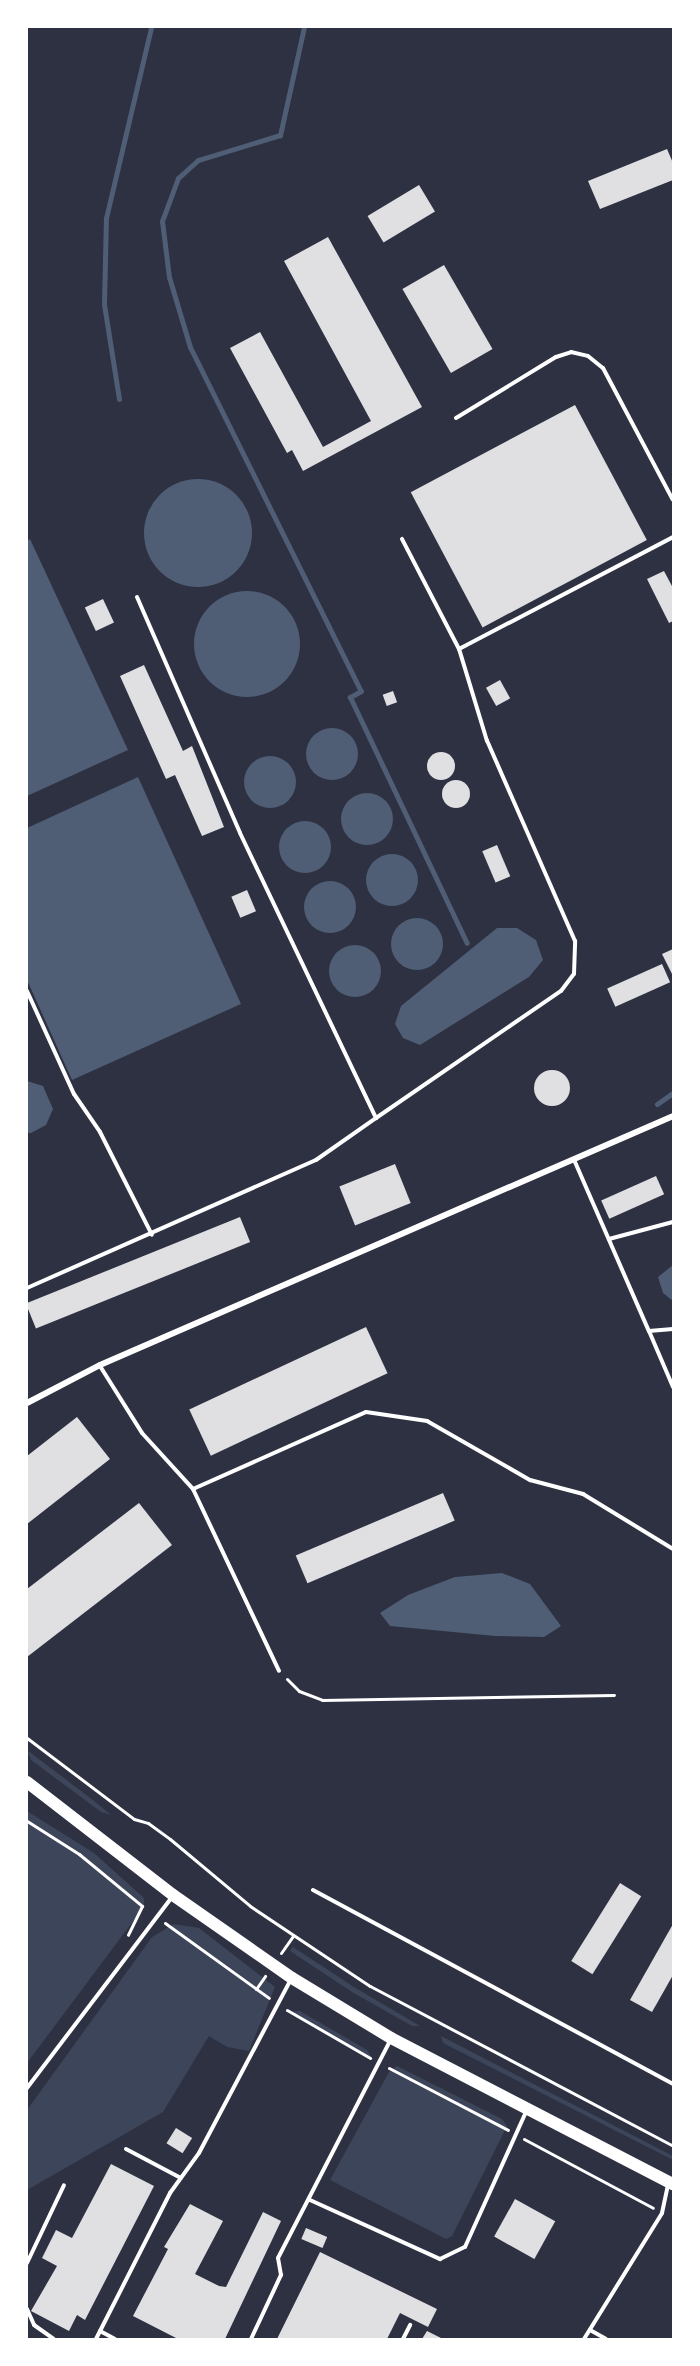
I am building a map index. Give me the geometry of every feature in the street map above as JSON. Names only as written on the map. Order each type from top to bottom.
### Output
[{"type":"main road","points":[[27,1782],[173,1895],[292,1978],[391,2038],[671,2183]]},
{"type":"street","points":[[27,1402],[100,1365],[575,1161],[673,1116]]},
{"type":"lane","points":[[456,418],[556,357],[571,352],[588,356],[603,368],[673,500]]},
{"type":"lane","points":[[459,649],[673,537]]},
{"type":"lane","points":[[27,1288],[152,1235],[316,1160],[561,991],[574,974],[575,941],[487,741],[459,649],[402,539]]},
{"type":"lane","points":[[137,597],[240,833],[376,1118]]},
{"type":"lane","points":[[27,991],[74,1094],[100,1132],[152,1235]]},
{"type":"lane","points":[[575,1161],[673,1387]]},
{"type":"lane","points":[[609,1239],[673,1221]]},
{"type":"lane","points":[[649,1331],[673,1329]]},
{"type":"lane","points":[[100,1365],[142,1433],[193,1489],[279,1671]]},
{"type":"lane","points":[[193,1489],[366,1412],[427,1421],[530,1480],[583,1494],[673,1549]]},
{"type":"lane","points":[[313,1890],[673,2084]]},
{"type":"lane","points":[[27,2088],[173,1895]]},
{"type":"lane","points":[[96,2339],[181,2178],[199,2153],[292,1978]]},
{"type":"lane","points":[[251,2339],[281,2276],[279,2258],[391,2038]]},
{"type":"lane","points":[[310,2200],[440,2259],[465,2247],[527,2110]]},
{"type":"lane","points":[[126,2148],[181,2178]]},
{"type":"lane","points":[[584,2339],[662,2213],[671,2183]]},
{"type":"lane","points":[[27,2263],[64,2185]]},
{"type":"lane","points":[[27,2308],[34,2325],[54,2339]]},
{"type":"lane","points":[[403,2339],[410,2325]]},
{"type":"lane","points":[[590,2330],[606,2339]]},
{"type":"lane","points":[[100,2331],[115,2339]]},
{"type":"path","points":[[279,1671],[299,1691],[322,1700],[614,1695]]},
{"type":"path","points":[[27,1738],[134,1819],[148,1823],[170,1839],[250,1906],[370,1986],[673,2146]]},
{"type":"path","points":[[27,1821],[79,1854],[156,1917],[277,2004],[379,2063],[515,2133],[662,2213]]},
{"type":"path","points":[[128,1935],[142,1906]]},
{"type":"shaded area","points":[[198,479],[228,488],[236,495],[243,503],[252,533],[243,563],[236,571],[228,578],[198,587],[168,578],[160,571],[153,563],[144,533],[153,503],[160,495],[168,488]]},
{"type":"shaded area","points":[[30,539],[128,750],[27,796],[27,541]]},
{"type":"shaded area","points":[[247,591],[267,595],[285,606],[296,624],[300,644],[296,664],[285,682],[267,693],[247,697],[227,693],[209,682],[198,664],[194,644],[198,624],[209,606],[227,595]]},
{"type":"shaded area","points":[[327,728],[337,728],[351,735],[358,754],[351,773],[337,780],[327,780],[317,776],[310,769],[306,759],[306,749],[310,739],[317,732]]},
{"type":"shaded area","points":[[270,756],[280,758],[288,764],[294,772],[296,782],[294,792],[288,800],[280,806],[270,808],[260,806],[252,800],[246,792],[244,782],[246,772],[252,764],[260,758]]},
{"type":"shaded area","points":[[138,777],[241,1004],[72,1080],[27,980],[27,828]]},
{"type":"shaded area","points":[[362,793],[372,793],[386,800],[393,819],[386,838],[372,845],[362,845],[352,841],[345,834],[341,824],[341,814],[345,804],[352,797]]},
{"type":"shaded area","points":[[305,821],[315,823],[323,829],[329,837],[331,847],[329,857],[323,865],[315,871],[305,873],[295,871],[287,865],[281,857],[279,847],[281,837],[287,829],[295,823]]},
{"type":"shaded area","points":[[387,854],[397,854],[411,861],[418,880],[411,899],[397,906],[387,906],[377,902],[370,895],[366,885],[366,875],[370,865],[377,858]]},
{"type":"shaded area","points":[[330,881],[340,883],[348,889],[354,897],[356,907],[354,917],[348,925],[340,931],[330,933],[320,931],[312,925],[306,917],[304,907],[306,897],[312,889],[320,883]]},
{"type":"shaded area","points":[[412,918],[422,918],[436,925],[443,944],[436,963],[422,970],[412,970],[402,966],[395,959],[391,949],[391,939],[395,929],[402,922]]},
{"type":"shaded area","points":[[497,928],[517,928],[536,940],[543,960],[529,977],[420,1045],[403,1038],[395,1024],[401,1006]]},
{"type":"shaded area","points":[[355,945],[365,947],[373,953],[379,961],[381,971],[379,981],[373,989],[365,995],[355,997],[345,995],[337,989],[331,981],[329,971],[331,961],[337,953],[345,947]]},
{"type":"shaded area","points":[[27,1081],[43,1086],[53,1109],[46,1125],[31,1133],[27,1133]]},
{"type":"shaded area","points":[[673,1265],[673,1301],[663,1293],[658,1277]]},
{"type":"shaded area","points":[[502,1573],[530,1584],[561,1626],[544,1637],[495,1636],[390,1626],[380,1613],[408,1595],[455,1577]]},
{"type":"shaded area","points":[[27,1750],[111,1815],[101,1812],[31,1760]]},
{"type":"shaded area","points":[[27,1811],[94,1853],[144,1898],[144,1906],[27,2063]]},
{"type":"shaded area","points":[[174,1924],[199,1928],[275,1987],[249,2051],[227,2047],[209,2036],[163,2112],[27,2190],[27,2110],[152,1937]]},
{"type":"shaded area","points":[[293,1947],[420,2026],[412,2026],[352,1992],[290,1951]]},
{"type":"shaded area","points":[[300,2011],[367,2050],[372,2058],[292,2012]]},
{"type":"shaded area","points":[[441,2036],[673,2156],[673,2160],[443,2043]]},
{"type":"shaded area","points":[[397,2066],[502,2119],[507,2126],[452,2236],[446,2239],[330,2180],[389,2072]]},
{"type":"building","points":[[667,149],[673,163],[673,180],[600,209],[588,181]]},
{"type":"building","points":[[419,185],[435,212],[384,242],[368,216]]},
{"type":"building","points":[[328,237],[422,407],[303,471],[292,450],[287,453],[230,348],[260,332],[323,447],[371,421],[284,261]]},
{"type":"building","points":[[444,265],[492,349],[451,373],[402,289]]},
{"type":"building","points":[[575,405],[647,540],[483,627],[411,492]]},
{"type":"building","points":[[664,571],[673,588],[673,621],[669,623],[647,579]]},
{"type":"building","points":[[103,599],[114,623],[96,631],[85,607]]},
{"type":"building","points":[[144,665],[183,751],[192,746],[224,827],[202,836],[175,775],[166,779],[120,676]]},
{"type":"building","points":[[500,680],[510,698],[496,706],[486,688]]},
{"type":"building","points":[[393,691],[397,702],[387,706],[383,695]]},
{"type":"building","points":[[441,752],[451,756],[455,766],[451,776],[441,780],[431,776],[427,766],[431,756]]},
{"type":"building","points":[[456,780],[466,784],[470,794],[466,804],[456,808],[446,804],[442,794],[446,784]]},
{"type":"building","points":[[497,845],[510,876],[496,883],[482,851]]},
{"type":"building","points":[[247,890],[256,911],[240,918],[231,897]]},
{"type":"building","points":[[673,949],[673,976],[662,954]]},
{"type":"building","points":[[662,964],[670,982],[615,1007],[607,988]]},
{"type":"building","points":[[552,1070],[565,1075],[570,1088],[565,1101],[552,1106],[539,1101],[534,1088],[539,1075]]},
{"type":"building","points":[[395,1164],[411,1203],[355,1225],[339,1186]]},
{"type":"building","points":[[656,1176],[664,1194],[609,1219],[601,1200]]},
{"type":"building","points":[[240,1217],[250,1242],[36,1329],[27,1303]]},
{"type":"building","points":[[366,1327],[388,1373],[211,1456],[189,1409]]},
{"type":"building","points":[[77,1417],[110,1459],[27,1524],[27,1456]]},
{"type":"building","points":[[443,1493],[455,1521],[307,1583],[296,1556]]},
{"type":"building","points":[[139,1503],[172,1545],[27,1657],[27,1589]]},
{"type":"building","points":[[620,1883],[641,1896],[592,1974],[571,1961]]},
{"type":"building","points":[[673,1924],[673,1975],[652,2012],[630,2000]]},
{"type":"building","points":[[176,2128],[192,2138],[183,2153],[166,2143]]},
{"type":"building","points":[[111,2164],[154,2186],[85,2320],[77,2315],[69,2331],[31,2311],[57,2266],[42,2258],[56,2230],[72,2238]]},
{"type":"building","points":[[515,2199],[555,2221],[534,2259],[494,2237]]},
{"type":"building","points":[[190,2204],[223,2221],[195,2274],[219,2286],[226,2287],[263,2212],[281,2221],[225,2339],[178,2339],[133,2316],[168,2249],[164,2247]]},
{"type":"building","points":[[306,2228],[327,2237],[322,2248],[301,2239]]},
{"type":"building","points":[[320,2252],[437,2309],[428,2327],[400,2313],[387,2339],[277,2339]]},
{"type":"building","points":[[427,2331],[443,2339],[422,2339]]},
{"type":"waterway","points":[[119,399],[104,304],[106,218],[151,27]]},
{"type":"waterway","points":[[304,27],[280,135],[198,160],[178,178],[162,221],[169,277],[190,347],[361,691],[350,697],[467,943]]},
{"type":"waterway","points":[[657,1104],[673,1093]]}]
